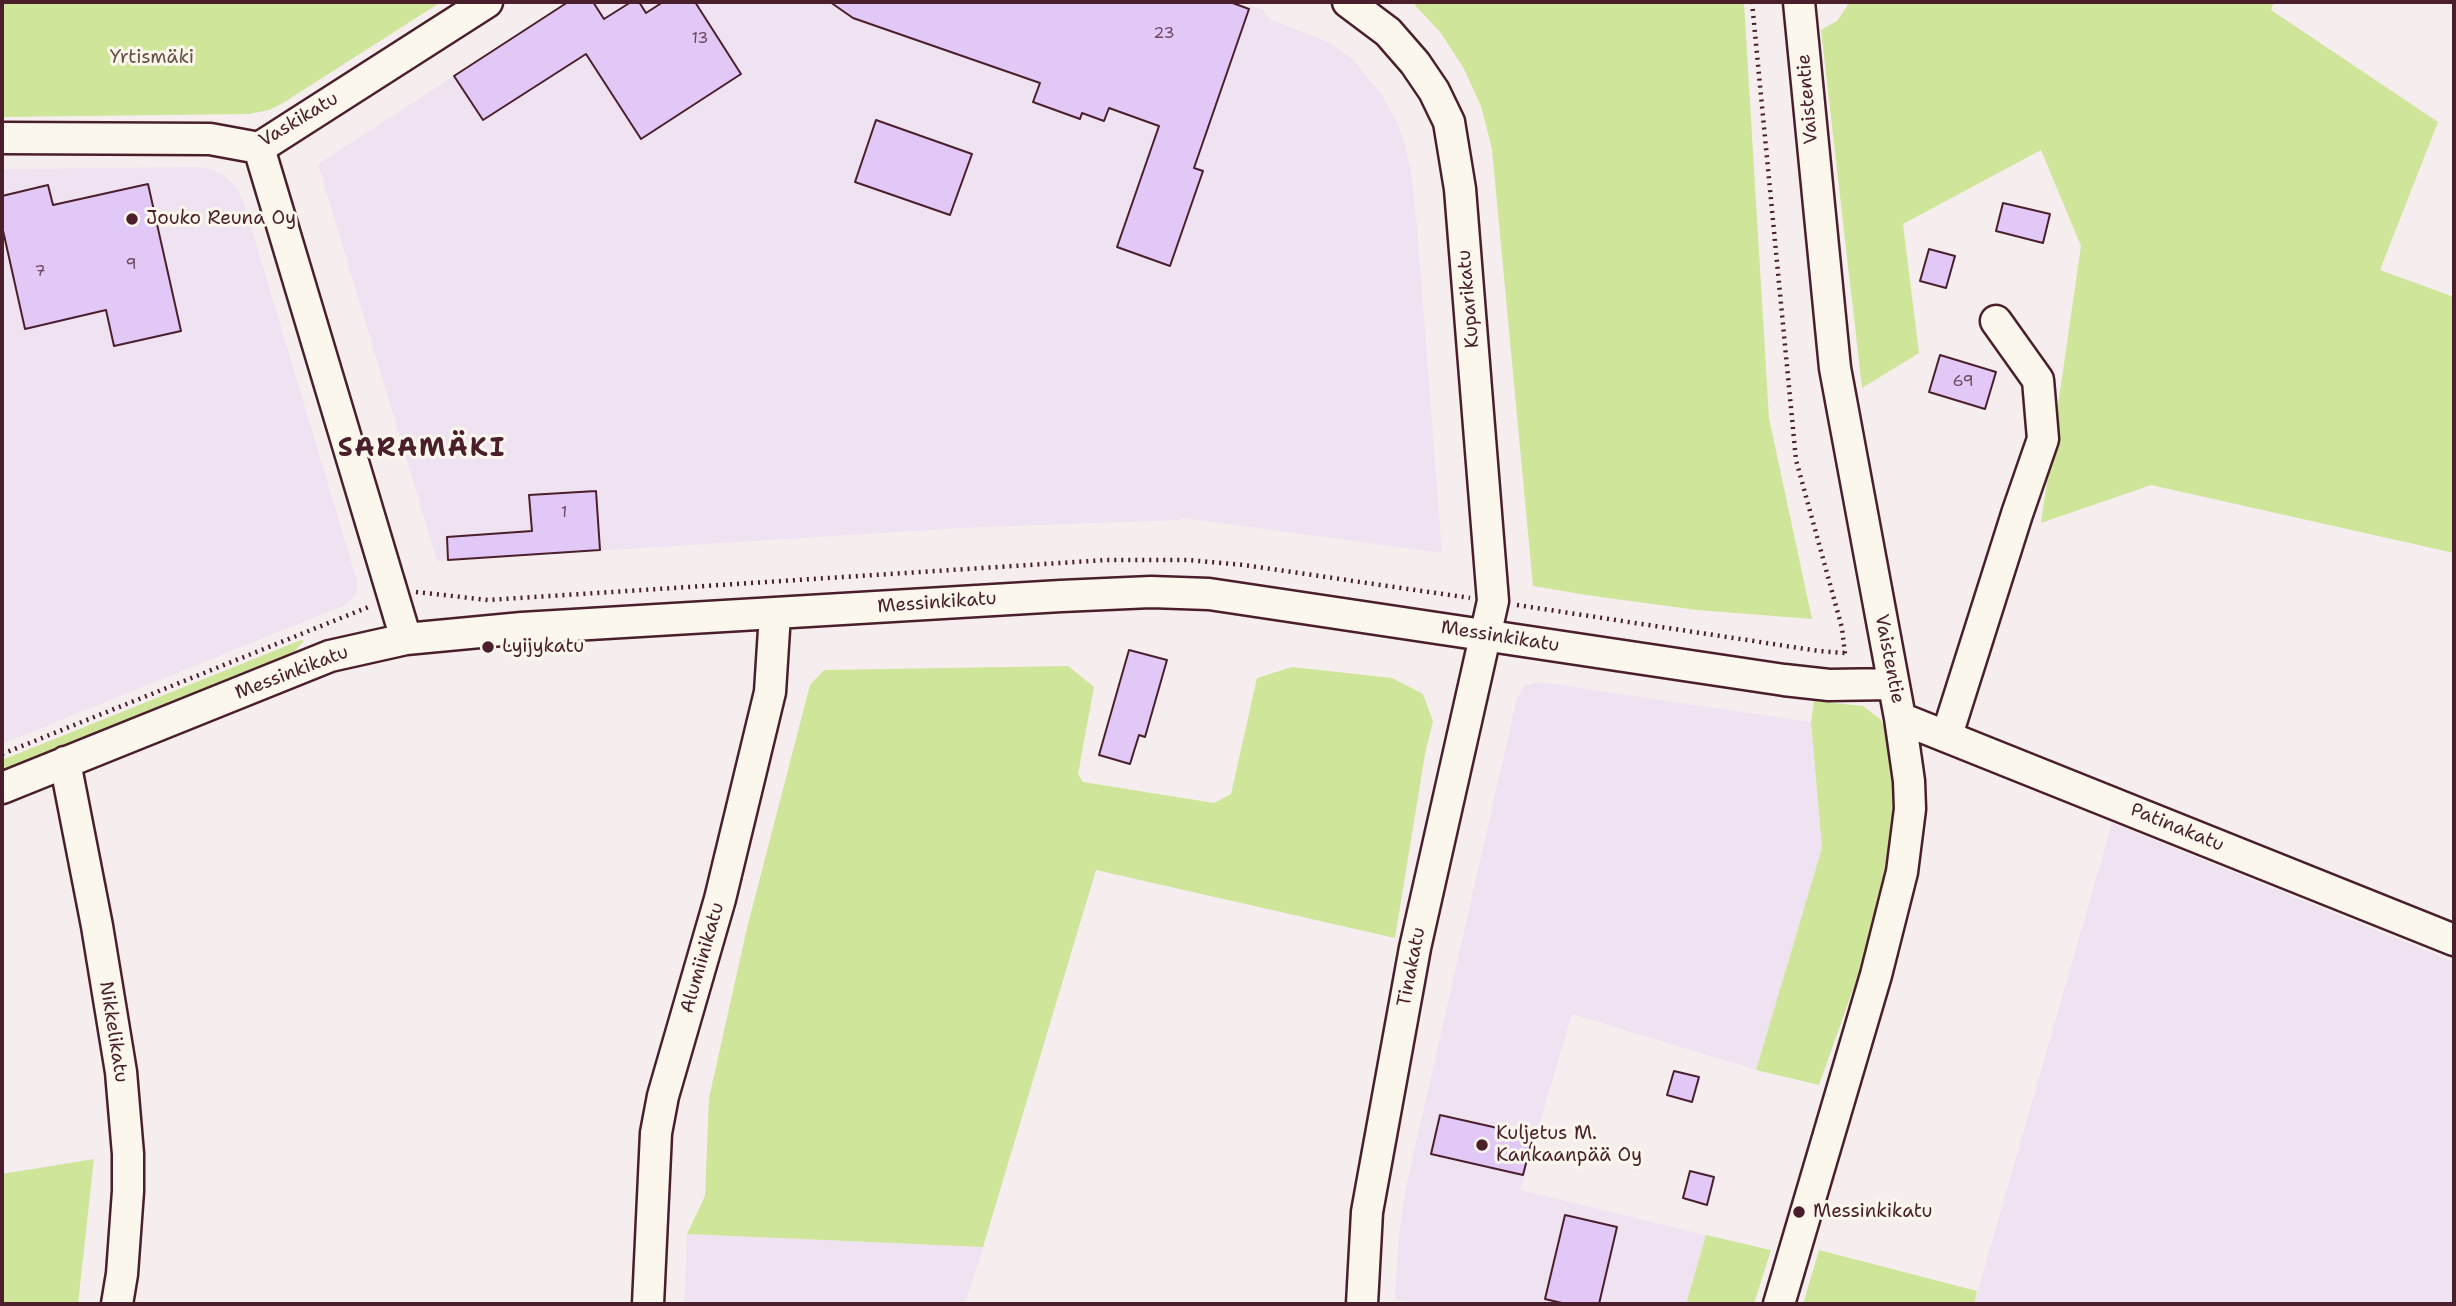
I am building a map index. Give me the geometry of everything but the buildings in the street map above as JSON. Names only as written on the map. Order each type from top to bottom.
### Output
[{"type":"street","name":"Vaskikatu","points":[[2,138],[210,139],[259,148],[487,2]]},
{"type":"street","name":"Kuparikatu","points":[[1348,2],[1388,32],[1415,62],[1434,91],[1449,122],[1460,189],[1493,601],[1486,634]]},
{"type":"street","name":"Vaistentie","points":[[1779,1304],[1872,989],[1902,872],[1910,809],[1900,718],[1835,368],[1799,2]]},
{"type":"street","points":[[259,148],[406,639]]},
{"type":"street","points":[[1947,735],[2043,439],[2038,380],[1996,321]]},
{"type":"street","name":"Messinkikatu","points":[[2,788],[330,656],[406,639],[522,628],[1151,592],[1209,594],[1784,680],[1846,685],[1893,684]]},
{"type":"street","name":"Alumiinikatu","points":[[648,1304],[656,1133],[663,1096],[720,900],[770,692],[775,614]]},
{"type":"street","name":"Tinakatu","points":[[1363,1304],[1367,1212],[1415,948],[1486,634]]},
{"type":"street","name":"Patinakatu","points":[[1900,718],[2454,940]]},
{"type":"street","name":"Nikkelikatu","points":[[65,762],[97,926],[121,1072],[128,1154],[128,1191],[122,1275],[117,1304]]},
{"type":"path","points":[[1752,2],[1796,460],[1842,628],[1846,685]]},
{"type":"shaded area","points":[[568,2],[1230,2],[1263,10],[1270,19],[1331,43],[1352,59],[1381,93],[1398,124],[1405,145],[1417,226],[1442,553],[1182,518],[962,528],[437,561],[318,164]]},
{"type":"shaded area","points":[[2,169],[211,169],[225,176],[236,187],[244,203],[357,581],[356,595],[345,605],[2,744]]},
{"type":"shaded area","points":[[1540,682],[1811,722],[1822,848],[1756,1070],[1572,1014],[1520,1190],[1706,1235],[1686,1304],[1417,1304],[1395,1299],[1405,1191],[1517,698],[1525,685]]},
{"type":"shaded area","points":[[2112,823],[2454,962],[2454,1304],[1974,1304]]},
{"type":"shaded area","points":[[687,1234],[983,1247],[965,1304],[684,1304]]},
{"type":"green space","name":"Yrtismäki","points":[[2,2],[441,2],[269,110],[249,114],[2,117]]},
{"type":"green space","points":[[1412,2],[1744,2],[1769,418],[1812,619],[1697,610],[1533,586],[1492,149],[1481,106],[1463,67],[1440,32]]},
{"type":"green space","points":[[1850,2],[2274,2],[2271,10],[2438,122],[2380,270],[2454,297],[2454,553],[2151,485],[2041,523],[2081,246],[2041,150],[1903,224],[1919,353],[1862,388],[1821,30],[1837,21]]},
{"type":"green space","points":[[304,641],[288,658],[2,774],[2,760]]},
{"type":"green space","points":[[1068,666],[1094,687],[1078,774],[1083,782],[1214,803],[1231,794],[1257,678],[1292,667],[1392,678],[1423,694],[1433,721],[1425,754],[1395,938],[1096,870],[983,1247],[687,1234],[705,1196],[709,1098],[747,928],[810,685],[824,670]]},
{"type":"green space","points":[[1814,701],[1863,706],[1880,719],[1891,737],[1898,808],[1895,852],[1879,916],[1819,1085],[1756,1070],[1822,848],[1811,722]]},
{"type":"green space","points":[[94,1159],[78,1304],[2,1304],[2,1174]]},
{"type":"green space","points":[[1706,1235],[1771,1250],[1754,1304],[1686,1304]]},
{"type":"green space","points":[[1819,1250],[1977,1291],[1974,1304],[1803,1304]]},
{"type":"place","name":"Jouko Reuna Oy","points":[[132,219]]},
{"type":"place","name":"Lyijykatu","points":[[488,647]]},
{"type":"place","name":"Kuljetus M. Kankaanpää Oy","points":[[1482,1145]]},
{"type":"place","name":"Messinkikatu","points":[[1799,1212]]},
{"type":"district","name":"SARAMÄKI","points":[[422,449]]}]
